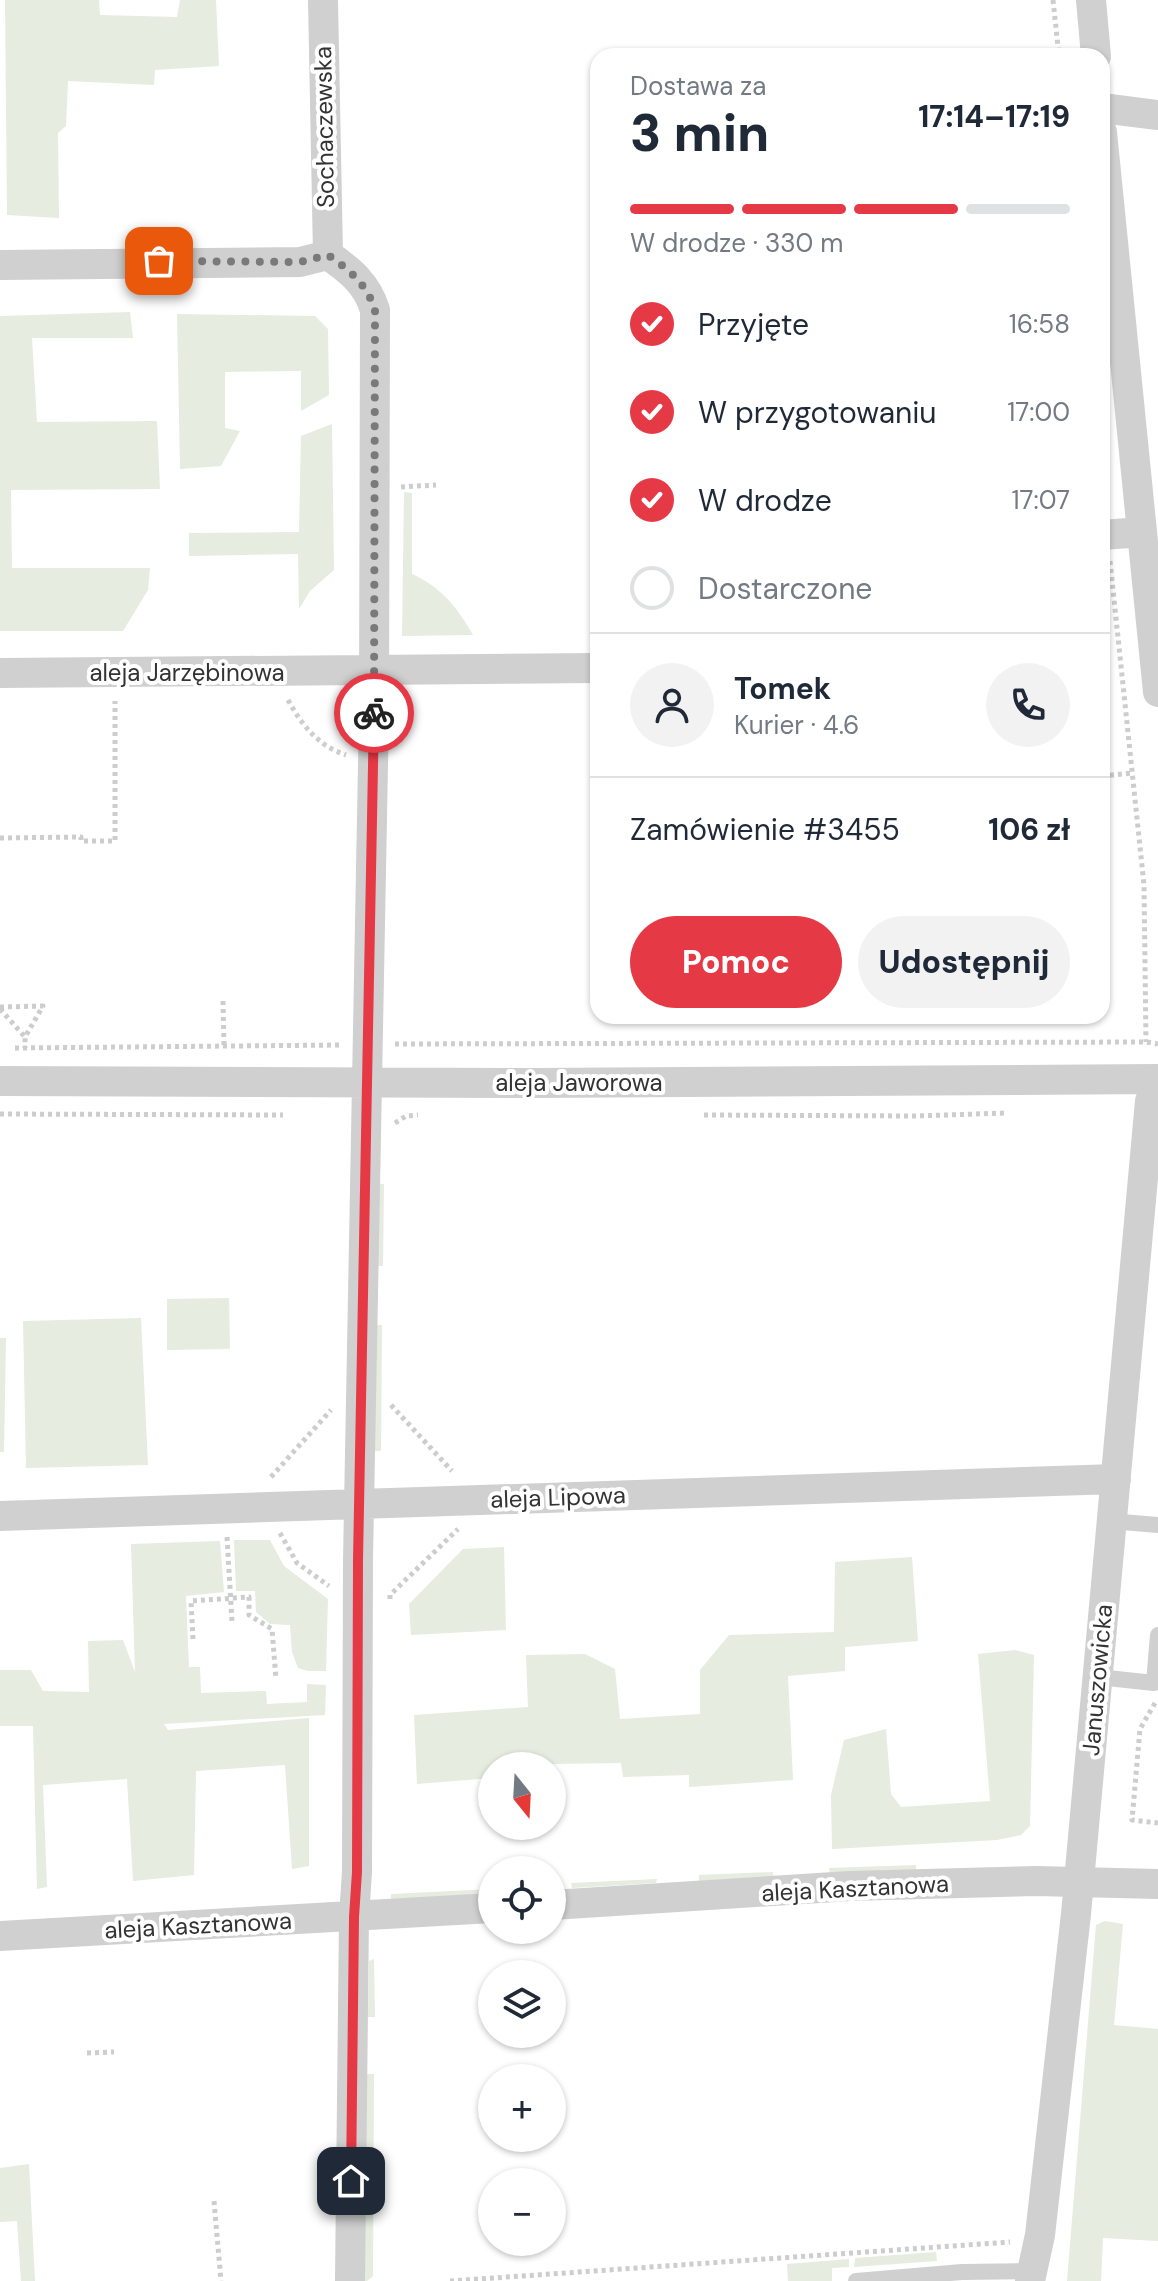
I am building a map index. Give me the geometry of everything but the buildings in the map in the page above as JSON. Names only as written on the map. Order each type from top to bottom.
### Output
[{"type":"street","name":"Sochaczewska","points":[[323,0],[328,255]]},
{"type":"street","points":[[1091,0],[1095,48]]},
{"type":"street","points":[[1110,109],[1158,115]]},
{"type":"street","points":[[1110,212],[1158,692]]},
{"type":"street","points":[[0,265],[300,262],[328,255],[362,284],[375,310],[373,669],[381,1044],[368,1081],[362,1313],[350,2281]]},
{"type":"street","points":[[1110,535],[1142,532]]},
{"type":"street","name":"aleja Jarzębinowa","points":[[0,673],[590,668]]},
{"type":"street","name":"aleja Jaworowa","points":[[0,1081],[1158,1079]]},
{"type":"street","name":"Januszowicka","points":[[1031,2276],[1040,2235],[1078,1882],[1150,1101],[1158,1079]]},
{"type":"street","name":"aleja Lipowa","points":[[0,1516],[1116,1479]]},
{"type":"street","name":"aleja Kasztanowa","points":[[566,1916],[850,1886],[1078,1882],[1158,1884]]},
{"type":"street","name":"aleja Kasztanowa","points":[[0,1936],[354,1917],[478,1921]]},
{"type":"lane","points":[[1110,1521],[1158,1525]]},
{"type":"lane","points":[[1098,1677],[1154,1683],[1158,1635]]},
{"type":"lane","points":[[856,2281],[962,2272],[1031,2276]]},
{"type":"path","points":[[1053,0],[1058,48]]},
{"type":"path","points":[[400,487],[436,485]]},
{"type":"path","points":[[1110,578],[1144,885],[1146,1042]]},
{"type":"path","points":[[296,695],[286,696],[307,729],[320,742],[352,757],[352,743]]},
{"type":"path","points":[[0,838],[81,837],[81,841],[115,841],[114,701],[130,701]]},
{"type":"path","points":[[1110,775],[1133,773]]},
{"type":"path","points":[[223,1001],[224,1046]]},
{"type":"path","points":[[0,1008],[43,1006],[25,1037],[25,1048]]},
{"type":"path","points":[[0,1008],[25,1037]]},
{"type":"path","points":[[381,1044],[395,1029]]},
{"type":"path","points":[[381,1044],[403,1059],[406,1116]]},
{"type":"path","points":[[12,1048],[381,1044],[1158,1044]]},
{"type":"path","points":[[385,1398],[457,1477]]},
{"type":"path","points":[[270,1478],[337,1404]]},
{"type":"path","points":[[390,1610],[390,1595],[461,1525],[469,1525]]},
{"type":"path","points":[[266,1530],[279,1530],[297,1563],[339,1594]]},
{"type":"path","points":[[227,1532],[232,1622]]},
{"type":"path","points":[[193,1639],[191,1601],[249,1597],[249,1615],[272,1629],[276,1679]]},
{"type":"path","points":[[1158,1699],[1140,1729],[1132,1820],[1158,1823]]},
{"type":"path","points":[[87,2053],[114,2052]]},
{"type":"path","points":[[214,2201],[221,2281]]},
{"type":"path","points":[[450,2281],[1015,2242]]},
{"type":"shaded area","points":[[5,0],[99,0],[100,15],[177,17],[180,0],[216,0],[219,66],[155,70],[154,85],[68,81],[66,126],[58,133],[59,218],[7,215]]},
{"type":"shaded area","points":[[130,312],[133,338],[32,338],[37,422],[157,421],[160,489],[11,490],[12,568],[150,568],[148,590],[123,631],[0,631],[0,316]]},
{"type":"shaded area","points":[[177,314],[315,316],[328,329],[329,395],[301,411],[301,371],[225,372],[225,428],[240,431],[221,466],[180,469]]},
{"type":"shaded area","points":[[332,424],[334,570],[310,591],[299,609],[298,554],[189,556],[189,533],[299,532],[301,436]]},
{"type":"shaded area","points":[[404,492],[412,493],[412,574],[432,585],[447,599],[473,635],[402,636]]},
{"type":"shaded area","points":[[377,1184],[384,1184],[383,1266],[375,1266]]},
{"type":"shaded area","points":[[229,1298],[230,1349],[167,1350],[167,1299]]},
{"type":"shaded area","points":[[141,1318],[148,1465],[26,1468],[23,1321]]},
{"type":"shaded area","points":[[374,1325],[382,1325],[381,1451],[375,1451]]},
{"type":"shaded area","points":[[0,1338],[6,1338],[4,1452],[0,1452]]},
{"type":"shaded area","points":[[234,1540],[270,1540],[284,1566],[328,1599],[326,1671],[298,1668],[292,1652],[290,1625],[270,1624],[256,1612],[255,1591],[236,1591]]},
{"type":"shaded area","points":[[220,1541],[224,1592],[186,1596],[189,1667],[200,1667],[201,1693],[266,1691],[267,1704],[307,1702],[307,1684],[326,1685],[325,1715],[164,1724],[168,1730],[309,1718],[309,1866],[292,1869],[285,1765],[196,1771],[194,1875],[133,1881],[127,1779],[43,1785],[47,1887],[37,1889],[33,1726],[0,1726],[0,1670],[31,1670],[43,1691],[89,1692],[88,1641],[123,1640],[135,1672],[131,1544]]},
{"type":"shaded area","points":[[504,1547],[506,1630],[411,1635],[409,1604],[463,1549]]},
{"type":"shaded area","points":[[912,1557],[918,1641],[845,1647],[845,1671],[788,1676],[793,1780],[689,1787],[689,1775],[623,1777],[621,1763],[566,1764],[566,1752],[478,1752],[478,1779],[417,1784],[414,1715],[528,1707],[526,1655],[585,1654],[615,1669],[620,1719],[700,1714],[700,1670],[729,1635],[834,1632],[835,1562]]},
{"type":"shaded area","points":[[1015,1650],[1034,1655],[1030,1826],[1021,1835],[997,1840],[832,1849],[831,1795],[844,1740],[886,1729],[891,1794],[901,1807],[990,1801],[978,1654]]},
{"type":"shaded area","points":[[916,1865],[916,1871],[830,1874],[829,1868]]},
{"type":"shaded area","points":[[773,1872],[773,1877],[699,1881],[699,1875]]},
{"type":"shaded area","points":[[657,1879],[656,1883],[572,1888],[571,1883]]},
{"type":"shaded area","points":[[478,1890],[478,1896],[391,1899],[391,1894]]},
{"type":"shaded area","points":[[1105,1921],[1123,1924],[1114,2025],[1158,2029],[1158,2241],[1103,2238],[1101,2281],[1067,2281],[1096,1925]]},
{"type":"shaded area","points":[[374,1959],[375,2017],[368,2017],[369,1961]]},
{"type":"shaded area","points":[[366,2074],[374,2074],[373,2276],[362,2281]]},
{"type":"shaded area","points":[[29,2164],[35,2281],[21,2281],[17,2221],[0,2222],[0,2168]]},
{"type":"shaded area","points":[[936,2252],[937,2261],[854,2267],[855,2258]]},
{"type":"shaded area","points":[[849,2259],[849,2267],[832,2268],[832,2281],[788,2281],[787,2264]]},
{"type":"way so far","points":[[159,261],[300,262],[328,255],[350,271],[370,295],[375,310],[374,713]]},
{"type":"route","points":[[351,2181],[357,1872],[358,1560],[374,713]]}]
